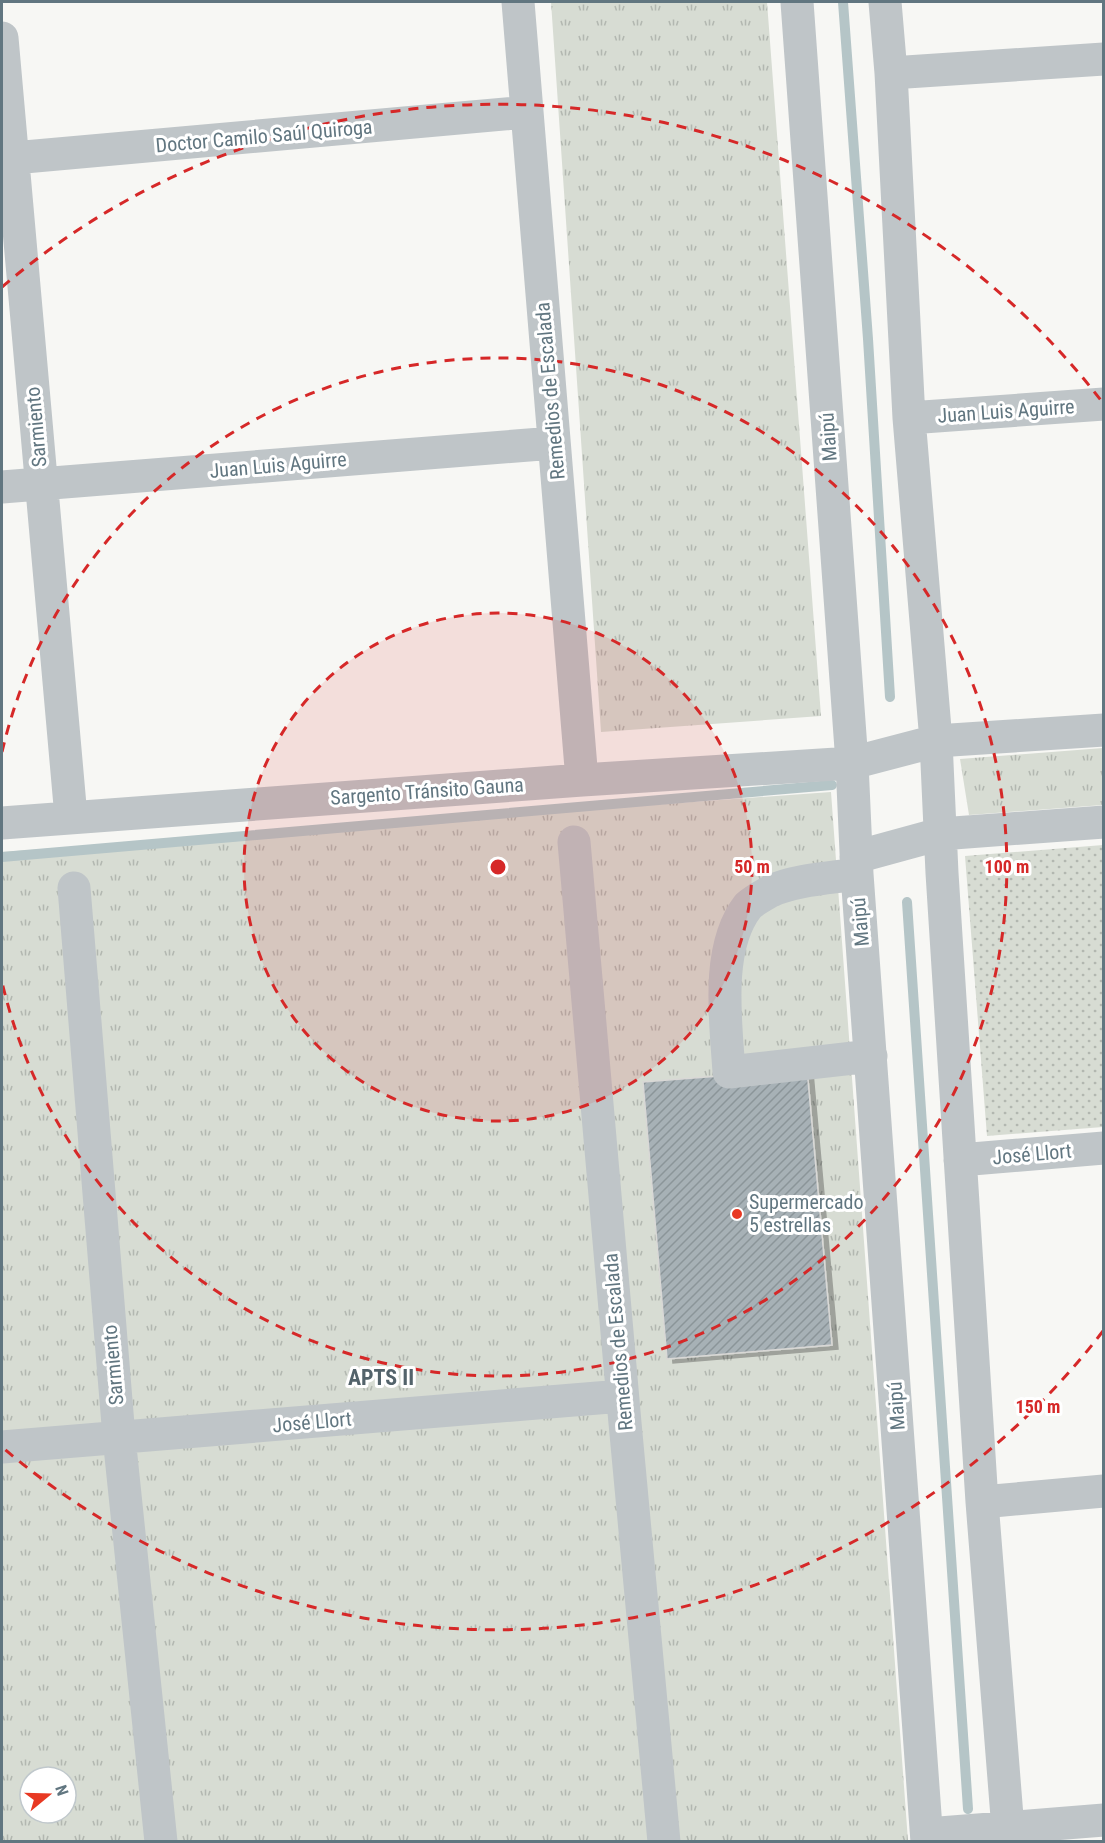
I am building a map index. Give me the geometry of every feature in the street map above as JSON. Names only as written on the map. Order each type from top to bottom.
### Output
[{"type":"street","name":"Remedios de Escalada","points":[[518,2],[582,780]]},
{"type":"street","name":"Maipú","points":[[796,2],[927,1838]]},
{"type":"street","points":[[885,2],[891,73],[909,418],[936,741],[982,1502],[1009,1834]]},
{"type":"street","name":"Sarmiento","points":[[2,38],[7,159],[41,484],[71,817]]},
{"type":"street","points":[[891,73],[1104,59]]},
{"type":"street","name":"Doctor Camilo Saúl Quiroga","points":[[7,159],[527,112]]},
{"type":"street","name":"Juan Luis Aguirre","points":[[909,418],[1104,404]]},
{"type":"street","name":"Juan Luis Aguirre","points":[[2,487],[554,443]]},
{"type":"street","points":[[936,741],[1104,730]]},
{"type":"street","name":"Sargento Tránsito Gauna","points":[[2,823],[582,780],[852,763],[936,741]]},
{"type":"street","points":[[871,1056],[729,1072],[724,993],[726,967],[735,932],[749,905],[772,890],[856,865],[940,834],[1104,822]]},
{"type":"street","name":"Remedios de Escalada","points":[[573,842],[664,1842]]},
{"type":"street","name":"Sarmiento","points":[[74,888],[119,1437],[161,1842]]},
{"type":"street","name":"José Llort","points":[[960,1160],[1104,1148]]},
{"type":"street","name":"José Llort","points":[[2,1447],[622,1396]]},
{"type":"street","points":[[982,1502],[1104,1491]]},
{"type":"street","points":[[927,1838],[1009,1834],[1104,1820]]},
{"type":"green space","points":[[551,2],[767,2],[821,716],[601,732]]},
{"type":"green space","points":[[1103,748],[1103,805],[969,815],[960,759]]},
{"type":"green space","points":[[831,792],[908,1841],[2,1842],[2,852]]},
{"type":"green space","points":[[1103,845],[1103,1127],[987,1136],[965,856]]},
{"type":"building","name":"Supermercado 5 estrellas","points":[[807,1069],[832,1345],[667,1359],[643,1082]]},
{"type":"waterway","points":[[843,2],[868,339],[890,697]]},
{"type":"waterway","points":[[2,857],[832,785]]},
{"type":"waterway","points":[[907,902],[968,1809]]},
{"type":"place","name":"Supermercado 5 estrellas","points":[[737,1214]]},
{"type":"district","name":"APTS II","points":[[381,1377]]}]
